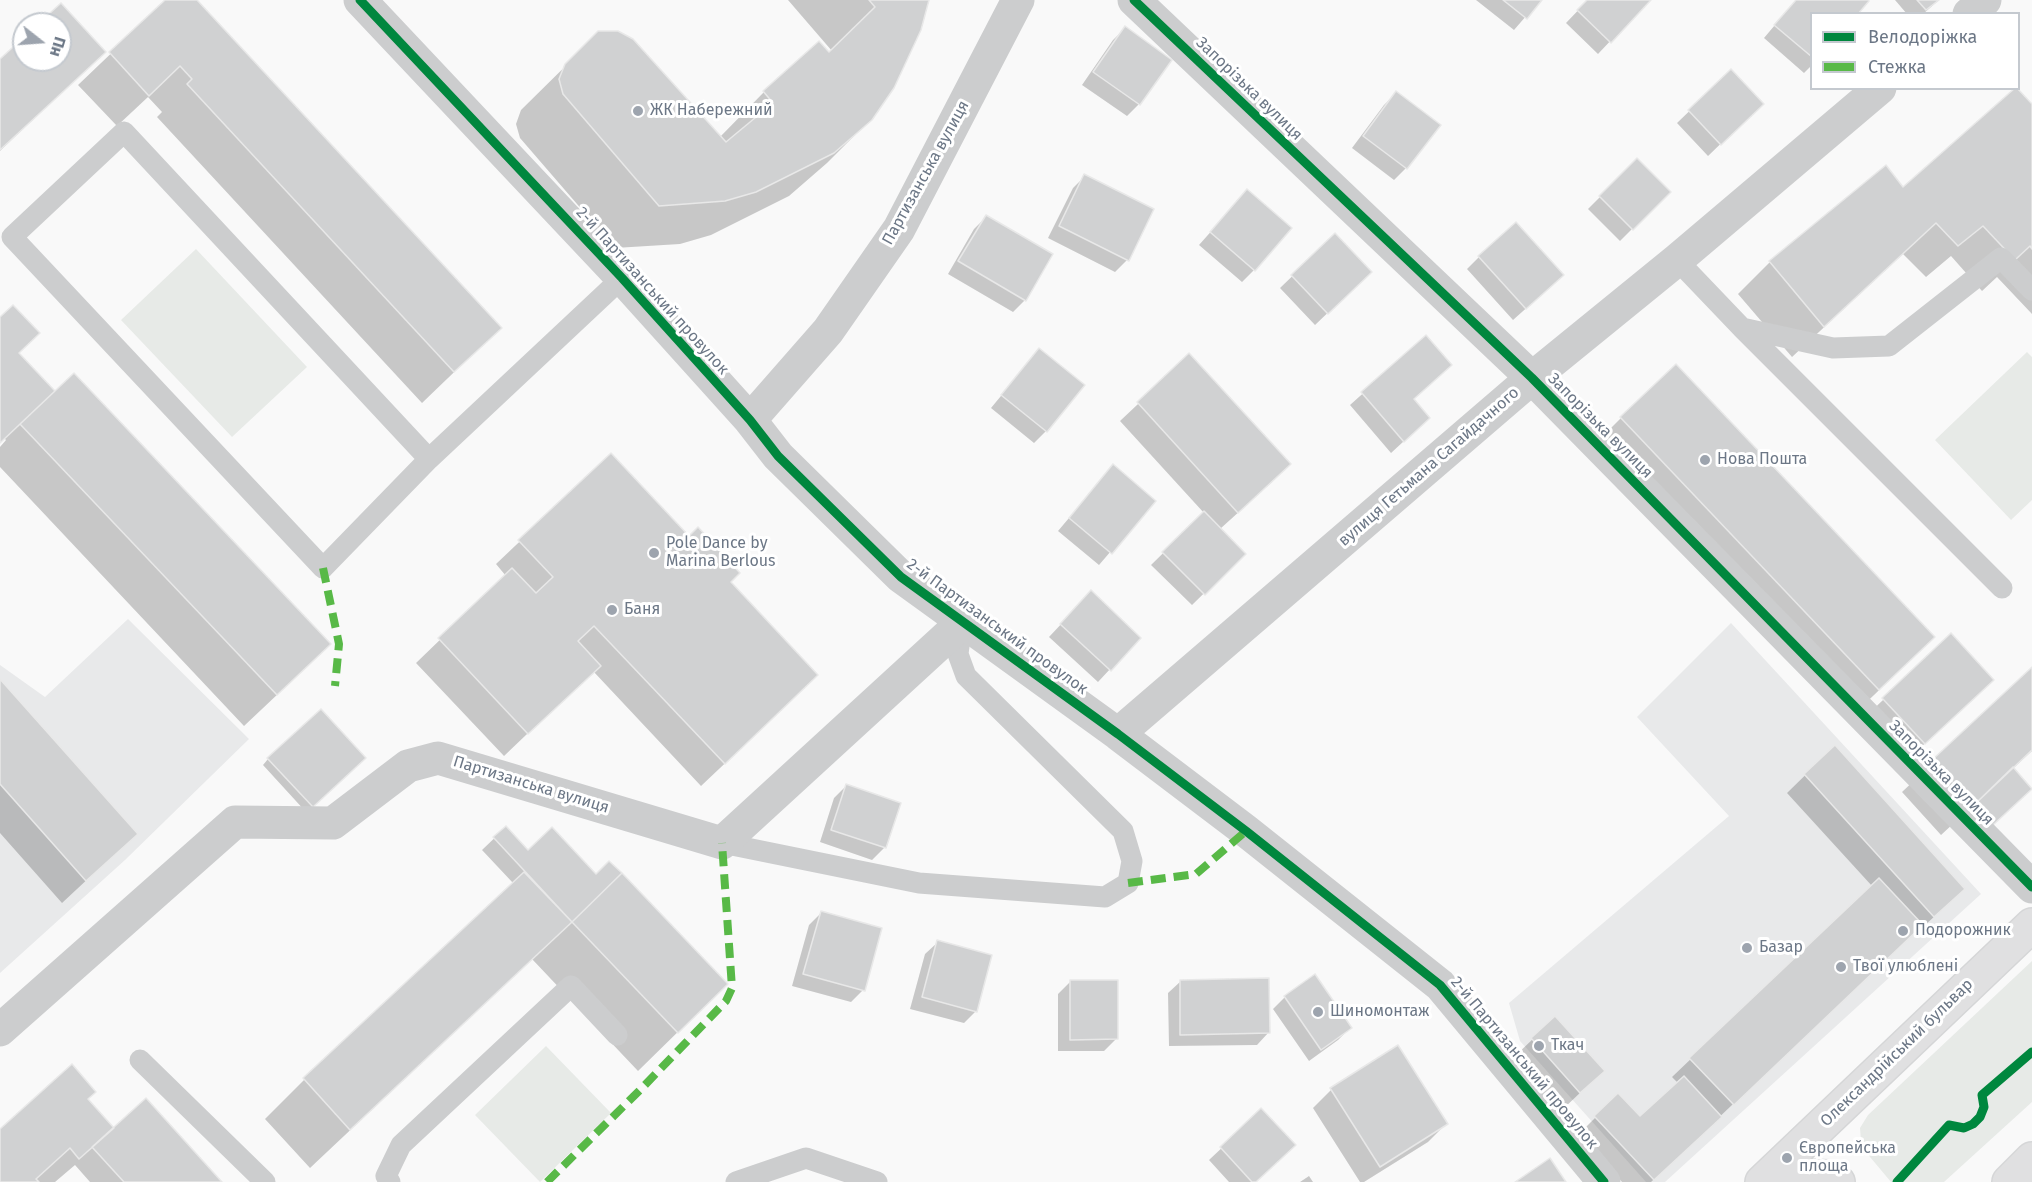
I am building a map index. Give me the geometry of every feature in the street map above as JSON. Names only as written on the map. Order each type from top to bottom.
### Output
[{"type":"main road","name":"Олександрійський бульвар","points":[[1762,1182],[2032,924]]},
{"type":"main road","points":[[2009,1182],[2032,1160]]},
{"type":"main road","points":[[1782,1182],[1799,1176],[1830,1177],[1838,1182]]},
{"type":"street","name":"2-й Партизанський провулок","points":[[360,0],[622,278],[750,420],[778,456],[901,577],[1118,734],[1246,831],[1440,985],[1604,1182]]},
{"type":"street","name":"Партизанська вулиця","points":[[750,420],[828,332],[899,230],[1018,0]]},
{"type":"street","name":"Запорізька вулиця","points":[[1134,0],[1532,378],[2032,887]]},
{"type":"street","points":[[1971,12],[1985,0]]},
{"type":"street","name":"вулиця Гетьмана Сагайдачного","points":[[1118,734],[1532,378],[1677,260],[1878,90]]},
{"type":"street","points":[[722,843],[963,623]]},
{"type":"street","name":"Партизанська вулиця","points":[[0,1029],[236,822],[333,823],[408,766],[438,758],[722,843]]},
{"type":"lane","points":[[429,459],[123,132],[6,243],[322,568],[429,459],[622,278]]},
{"type":"lane","points":[[1742,328],[1833,348],[1889,346],[2001,258],[2032,290]]},
{"type":"lane","points":[[1677,260],[2001,588]]},
{"type":"lane","points":[[722,843],[919,883],[1105,897],[1128,883],[1132,861],[1123,831],[966,676],[958,654],[963,623]]},
{"type":"lane","points":[[384,1180],[401,1145],[571,986],[617,1035]]},
{"type":"lane","points":[[140,1060],[265,1182]]},
{"type":"lane","points":[[736,1182],[806,1158],[877,1182]]},
{"type":"shaded area","points":[[196,249],[307,367],[232,437],[121,320]]},
{"type":"shaded area","points":[[2027,352],[2032,357],[2032,500],[2011,520],[1935,440]]},
{"type":"shaded area","points":[[128,619],[249,739],[125,860],[0,973],[0,665],[45,697]]},
{"type":"shaded area","name":"Базар","points":[[1731,623],[1981,894],[1665,1182],[1646,1182],[1520,1041],[1509,1003],[1729,816],[1637,717]]},
{"type":"shaded area","points":[[2032,961],[2032,1102],[1944,1182],[1891,1182],[1865,1151],[1861,1141],[1860,1128],[1868,1115]]},
{"type":"shaded area","points":[[546,1046],[611,1113],[540,1182],[475,1115]]},
{"type":"building","points":[[165,0],[197,0],[502,328],[454,372],[187,84],[192,79],[180,66],[149,96],[109,52]]},
{"type":"building","name":"ЖК Набережний","points":[[869,0],[929,0],[921,30],[894,88],[872,120],[834,153],[756,192],[725,201],[659,206],[563,94],[559,79],[565,64],[598,31],[618,31],[633,39],[726,142],[773,103],[763,91],[819,41],[829,52],[875,7]]},
{"type":"building","points":[[1503,0],[1542,0],[1527,19]]},
{"type":"building","points":[[1587,0],[1651,0],[1611,43],[1577,10]]},
{"type":"building","points":[[1796,0],[1869,1],[1860,12],[1810,12],[1810,55],[1774,25]]},
{"type":"building","points":[[1917,0],[1939,0],[1926,10]]},
{"type":"building","points":[[61,3],[69,12],[51,12]]},
{"type":"building","points":[[72,15],[106,52],[0,150],[0,59],[12,48],[12,72],[72,72]]},
{"type":"building","points":[[1125,26],[1172,60],[1140,105],[1093,72]]},
{"type":"building","points":[[1731,69],[1764,104],[1721,145],[1688,110]]},
{"type":"building","points":[[2013,90],[2019,90],[2032,104],[2032,249],[2030,246],[2015,260],[1983,226],[1958,246],[1936,223],[1824,327],[1769,261],[1886,165],[1903,187]]},
{"type":"building","points":[[1396,91],[1441,125],[1407,169],[1363,136]]},
{"type":"building","points":[[1637,158],[1671,192],[1633,230],[1599,196]]},
{"type":"building","points":[[1084,174],[1154,209],[1129,261],[1059,226]]},
{"type":"building","points":[[1247,189],[1292,228],[1255,271],[1210,232]]},
{"type":"building","points":[[986,215],[1053,254],[1026,301],[958,261]]},
{"type":"building","points":[[1516,222],[1564,275],[1526,309],[1478,256]]},
{"type":"building","points":[[1335,233],[1372,272],[1328,314],[1291,275]]},
{"type":"building","points":[[13,305],[40,333],[19,353],[55,391],[0,443],[0,317]]},
{"type":"building","points":[[1426,335],[1452,365],[1414,399],[1430,418],[1404,442],[1361,392]]},
{"type":"building","points":[[1039,348],[1085,385],[1047,432],[1001,395]]},
{"type":"building","points":[[1189,353],[1291,464],[1238,513],[1137,402]]},
{"type":"building","points":[[1676,364],[1935,637],[1879,690],[1620,417]]},
{"type":"building","points":[[74,373],[331,644],[277,695],[20,424]]},
{"type":"building","name":"Баня","points":[[611,453],[689,536],[698,527],[740,573],[731,582],[818,675],[725,764],[594,626],[578,641],[601,666],[528,734],[438,638],[512,568],[536,593],[553,577],[518,540]]},
{"type":"building","points":[[1113,464],[1156,501],[1112,554],[1069,518]]},
{"type":"building","points":[[1204,511],[1246,554],[1205,595],[1162,552]]},
{"type":"building","points":[[1091,590],[1141,638],[1111,671],[1060,624]]},
{"type":"building","points":[[1951,633],[1994,680],[1925,744],[1882,698]]},
{"type":"building","points":[[2032,667],[2032,750],[1974,805],[1932,760]]},
{"type":"building","points":[[0,679],[138,834],[86,881],[0,784]]},
{"type":"building","points":[[321,709],[366,758],[313,807],[267,758]]},
{"type":"building","points":[[1835,745],[1965,889],[1934,917],[1804,774]]},
{"type":"building","points":[[2013,767],[2032,789],[1993,825],[1974,805]]},
{"type":"building","points":[[846,784],[901,803],[886,848],[831,830]]},
{"type":"building","points":[[506,826],[528,850],[552,827],[596,874],[609,861],[622,873],[572,922],[493,837]]},
{"type":"building","points":[[524,872],[572,922],[350,1130],[303,1078]]},
{"type":"building","points":[[622,873],[728,984],[678,1033],[572,922]]},
{"type":"building","points":[[1879,878],[1923,925],[1734,1105],[1689,1058]]},
{"type":"building","points":[[821,911],[882,928],[865,991],[803,974]]},
{"type":"building","points":[[937,940],[992,955],[977,1012],[922,997]]},
{"type":"building","name":"Шиномонтаж","points":[[1315,974],[1352,1028],[1321,1050],[1284,996]]},
{"type":"building","points":[[1269,978],[1270,1033],[1180,1035],[1180,980]]},
{"type":"building","points":[[1070,980],[1118,980],[1118,1039],[1070,1040]]},
{"type":"building","points":[[1555,1016],[1605,1071],[1580,1093],[1531,1038]]},
{"type":"building","points":[[1398,1045],[1448,1124],[1380,1167],[1330,1088]]},
{"type":"building","points":[[72,1064],[96,1092],[88,1099],[114,1128],[79,1159],[70,1148],[36,1179],[39,1182],[0,1182],[0,1129]]},
{"type":"building","points":[[1684,1076],[1722,1117],[1654,1180],[1594,1116],[1618,1093],[1640,1116]]},
{"type":"building","points":[[146,1098],[222,1182],[124,1182],[92,1147]]},
{"type":"building","points":[[1261,1108],[1296,1145],[1256,1182],[1252,1182],[1220,1147]]},
{"type":"building","points":[[1550,1158],[1566,1182],[1515,1182]]},
{"type":"marked path","points":[[323,568],[339,644],[335,686]]},
{"type":"marked path","points":[[1128,883],[1196,874],[1246,831]]},
{"type":"marked path","points":[[547,1182],[726,1001],[732,988],[722,843]]},
{"type":"cycle path","points":[[360,0],[622,278],[750,420],[778,456],[901,577],[1118,734],[1246,831],[1440,985],[1604,1182]]},
{"type":"cycle path","points":[[1134,0],[1532,378],[2032,887]]},
{"type":"cycle path","points":[[1897,1182],[1949,1125],[1964,1128],[1973,1124],[1980,1117],[1984,1107],[1982,1095],[2032,1052]]},
{"type":"place","name":"ЖК Набережний","points":[[638,111]]},
{"type":"place","name":"Нова Пошта","points":[[1705,460]]},
{"type":"place","name":"Pole Dance by Marina Berlous","points":[[654,553]]},
{"type":"place","name":"Баня","points":[[612,610]]},
{"type":"place","name":"Подорожник","points":[[1903,931]]},
{"type":"place","name":"Базар","points":[[1747,948]]},
{"type":"place","name":"Твої улюблені","points":[[1841,967]]},
{"type":"place","name":"Шиномонтаж","points":[[1318,1012]]},
{"type":"place","name":"Ткач","points":[[1539,1046]]},
{"type":"place","name":"Європейська площа","points":[[1787,1158]]}]
